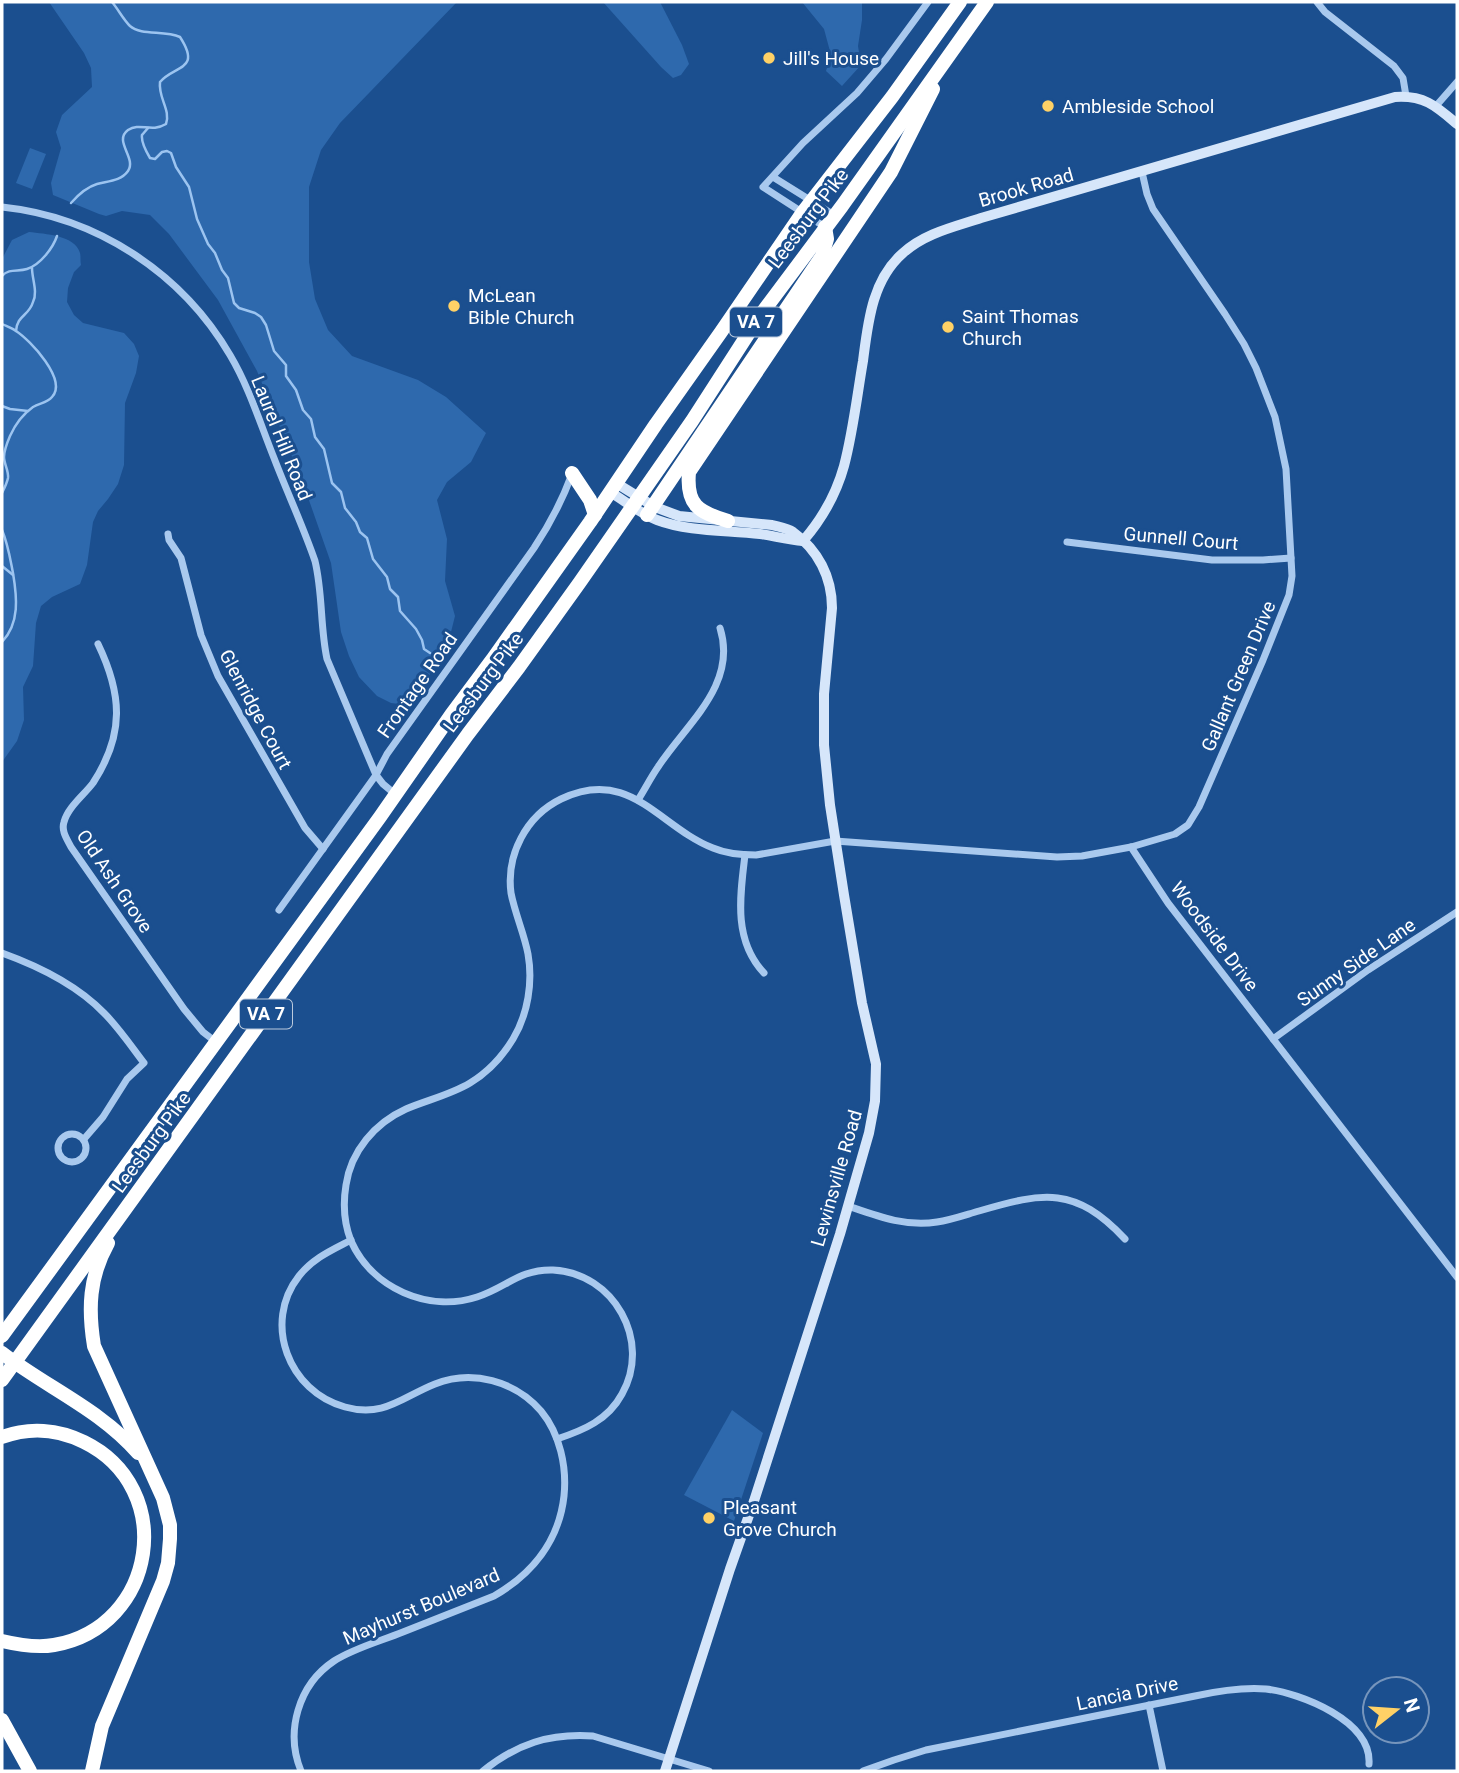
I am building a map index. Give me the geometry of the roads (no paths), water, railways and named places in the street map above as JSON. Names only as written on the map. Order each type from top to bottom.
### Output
[{"type":"highway","name":"Leesburg Pike","points":[[2,1336],[492,660],[808,206],[960,2]]},
{"type":"highway","name":"Leesburg Pike","points":[[2,1380],[468,734],[573,593],[692,421],[759,317],[987,2]]},
{"type":"highway","points":[[728,521],[710,516],[692,501],[687,487],[689,472],[891,172],[957,45]]},
{"type":"highway","points":[[650,510],[822,257],[830,221]]},
{"type":"highway","points":[[572,473],[590,500],[595,514]]},
{"type":"highway","points":[[92,1771],[102,1726],[159,1592],[170,1539],[170,1525],[163,1498],[99,1358],[90,1326],[90,1303],[96,1270],[105,1247],[133,1199]]},
{"type":"highway","points":[[2,1353],[112,1428],[152,1471]]},
{"type":"highway","points":[[2,1437],[25,1431],[54,1432],[81,1440],[102,1453],[121,1470],[134,1491],[143,1515],[145,1539],[142,1564],[134,1586],[117,1611],[96,1628],[84,1636],[53,1646],[38,1647],[2,1641]]},
{"type":"highway","points":[[2,1720],[30,1771]]},
{"type":"main road","name":"Brook Road","points":[[803,541],[822,516],[844,467],[872,302],[889,267],[901,254],[928,236],[1375,101],[1406,96],[1418,98],[1436,106],[1457,124]]},
{"type":"main road","name":"Lewinsville Road","points":[[613,487],[650,510],[679,516],[780,527],[792,531],[815,553],[823,566],[832,595],[823,719],[830,805],[862,1003],[874,1055],[876,1083],[869,1133],[848,1206],[665,1771]]},
{"type":"main road","name":"Lewinsville Road","points":[[650,510],[656,520],[694,529],[761,534],[803,541]]},
{"type":"street","points":[[830,221],[808,206],[763,187],[803,143],[857,93],[928,2]]},
{"type":"street","points":[[1317,2],[1325,12],[1394,66],[1403,78],[1406,96]]},
{"type":"street","points":[[1436,106],[1457,82]]},
{"type":"street","name":"Gallant Green Drive","points":[[1131,847],[1182,831],[1195,816],[1286,606],[1292,576],[1286,468],[1282,442],[1268,393],[1244,344],[1153,209],[1142,172]]},
{"type":"street","points":[[773,177],[830,221]]},
{"type":"street","name":"Laurel Hill Road","points":[[2,207],[66,221],[110,239],[135,254],[171,282],[188,298],[218,335],[243,380],[312,554],[320,584],[323,639],[327,659],[376,775],[396,794]]},
{"type":"street","name":"Frontage Road","points":[[279,910],[553,520],[572,473]]},
{"type":"street","name":"Glenridge Court","points":[[168,534],[181,558],[201,635],[218,676],[305,828],[323,849]]},
{"type":"street","name":"Gunnell Court","points":[[1067,542],[1212,560],[1291,558]]},
{"type":"street","points":[[639,800],[659,765],[692,724],[712,692],[724,661],[724,640],[720,628]]},
{"type":"street","name":"Old Ash Grove","points":[[98,644],[115,688],[115,731],[98,774],[66,817],[64,832],[71,847],[178,1001],[203,1032],[216,1042]]},
{"type":"street","points":[[557,1439],[583,1430],[606,1416],[616,1405],[629,1379],[633,1352],[628,1325],[614,1300],[601,1288],[579,1276],[553,1270],[525,1274],[479,1297],[448,1303],[434,1302],[404,1293],[379,1278],[359,1255],[346,1223],[344,1193],[352,1163],[369,1136],[392,1117],[454,1091],[484,1073],[507,1049],[522,1021],[530,974],[528,954],[510,878],[513,855],[524,831],[535,818],[546,808],[571,795],[598,791],[625,794],[639,800],[698,841],[726,853],[745,855],[835,842],[1057,857],[1099,854],[1131,847]]},
{"type":"street","name":"Woodside Drive","points":[[1131,847],[1168,903],[1457,1278]]},
{"type":"street","points":[[745,855],[740,901],[742,930],[751,955],[764,973]]},
{"type":"street","name":"Sunny Side Lane","points":[[1273,1039],[1368,970],[1457,912]]},
{"type":"street","points":[[2,953],[27,962],[79,992],[102,1011],[144,1063],[127,1079],[103,1117],[84,1139]]},
{"type":"street","points":[[72,1133],[84,1139],[87,1148],[81,1160],[70,1162],[61,1157],[58,1149],[63,1137],[72,1133]]},
{"type":"street","points":[[848,1206],[900,1222],[918,1223],[952,1219],[1021,1199],[1049,1196],[1064,1198],[1090,1208],[1125,1239]]},
{"type":"street","name":"Mayhurst Boulevard","points":[[301,1771],[294,1748],[295,1719],[305,1693],[322,1671],[345,1655],[494,1596],[523,1577],[542,1556],[557,1526],[565,1494],[563,1462],[551,1426],[543,1413],[523,1394],[497,1381],[468,1377],[439,1382],[402,1401],[363,1410],[322,1398],[302,1381],[288,1358],[283,1343],[285,1302],[297,1278],[307,1267],[317,1258],[351,1240]]},
{"type":"street","name":"Lancia Drive","points":[[866,1771],[926,1751],[1149,1705],[1229,1690],[1266,1689],[1331,1711],[1349,1726],[1366,1746],[1370,1755],[1369,1764]]},
{"type":"street","points":[[1149,1705],[1163,1771]]},
{"type":"street","points":[[483,1771],[522,1746],[538,1740],[565,1736],[593,1736],[709,1771]]},
{"type":"waterway","points":[[71,203],[90,187],[118,179],[128,171],[130,161],[124,144],[124,134],[132,128],[155,128],[166,124],[167,114],[160,82],[187,62],[186,48],[180,37],[135,29],[127,23],[112,2]]},
{"type":"waterway","points":[[148,128],[142,135],[147,153],[150,158],[155,159],[162,152],[171,153],[176,167],[189,187],[197,219],[208,244],[228,278],[234,303],[239,308],[261,317],[266,325],[274,351],[286,365],[286,376],[296,390],[303,410],[311,419],[315,437],[324,449],[332,483],[341,492],[345,508],[367,538],[373,559],[387,577],[390,589],[398,597],[400,611],[416,629],[424,649],[430,653]]},
{"type":"waterway","points":[[2,276],[37,264],[49,251],[57,236]]},
{"type":"waterway","points":[[16,331],[34,298],[32,268]]},
{"type":"waterway","points":[[2,324],[14,330],[38,351],[51,371],[56,390],[50,399],[26,413],[12,432],[5,452],[8,478],[2,493]]},
{"type":"waterway","points":[[2,406],[28,411]]},
{"type":"waterway","points":[[2,530],[10,556],[16,600],[12,627],[2,642]]},
{"type":"waterway","points":[[2,566],[13,575]]},
{"type":"place","name":"Jill's House","points":[[769,58]]},
{"type":"place","name":"Ambleside School","points":[[1048,106]]},
{"type":"place","name":"McLean Bible Church","points":[[454,306]]},
{"type":"place","name":"Saint Thomas Church","points":[[948,327]]},
{"type":"place","name":"Pleasant Grove Church","points":[[709,1518]]}]
